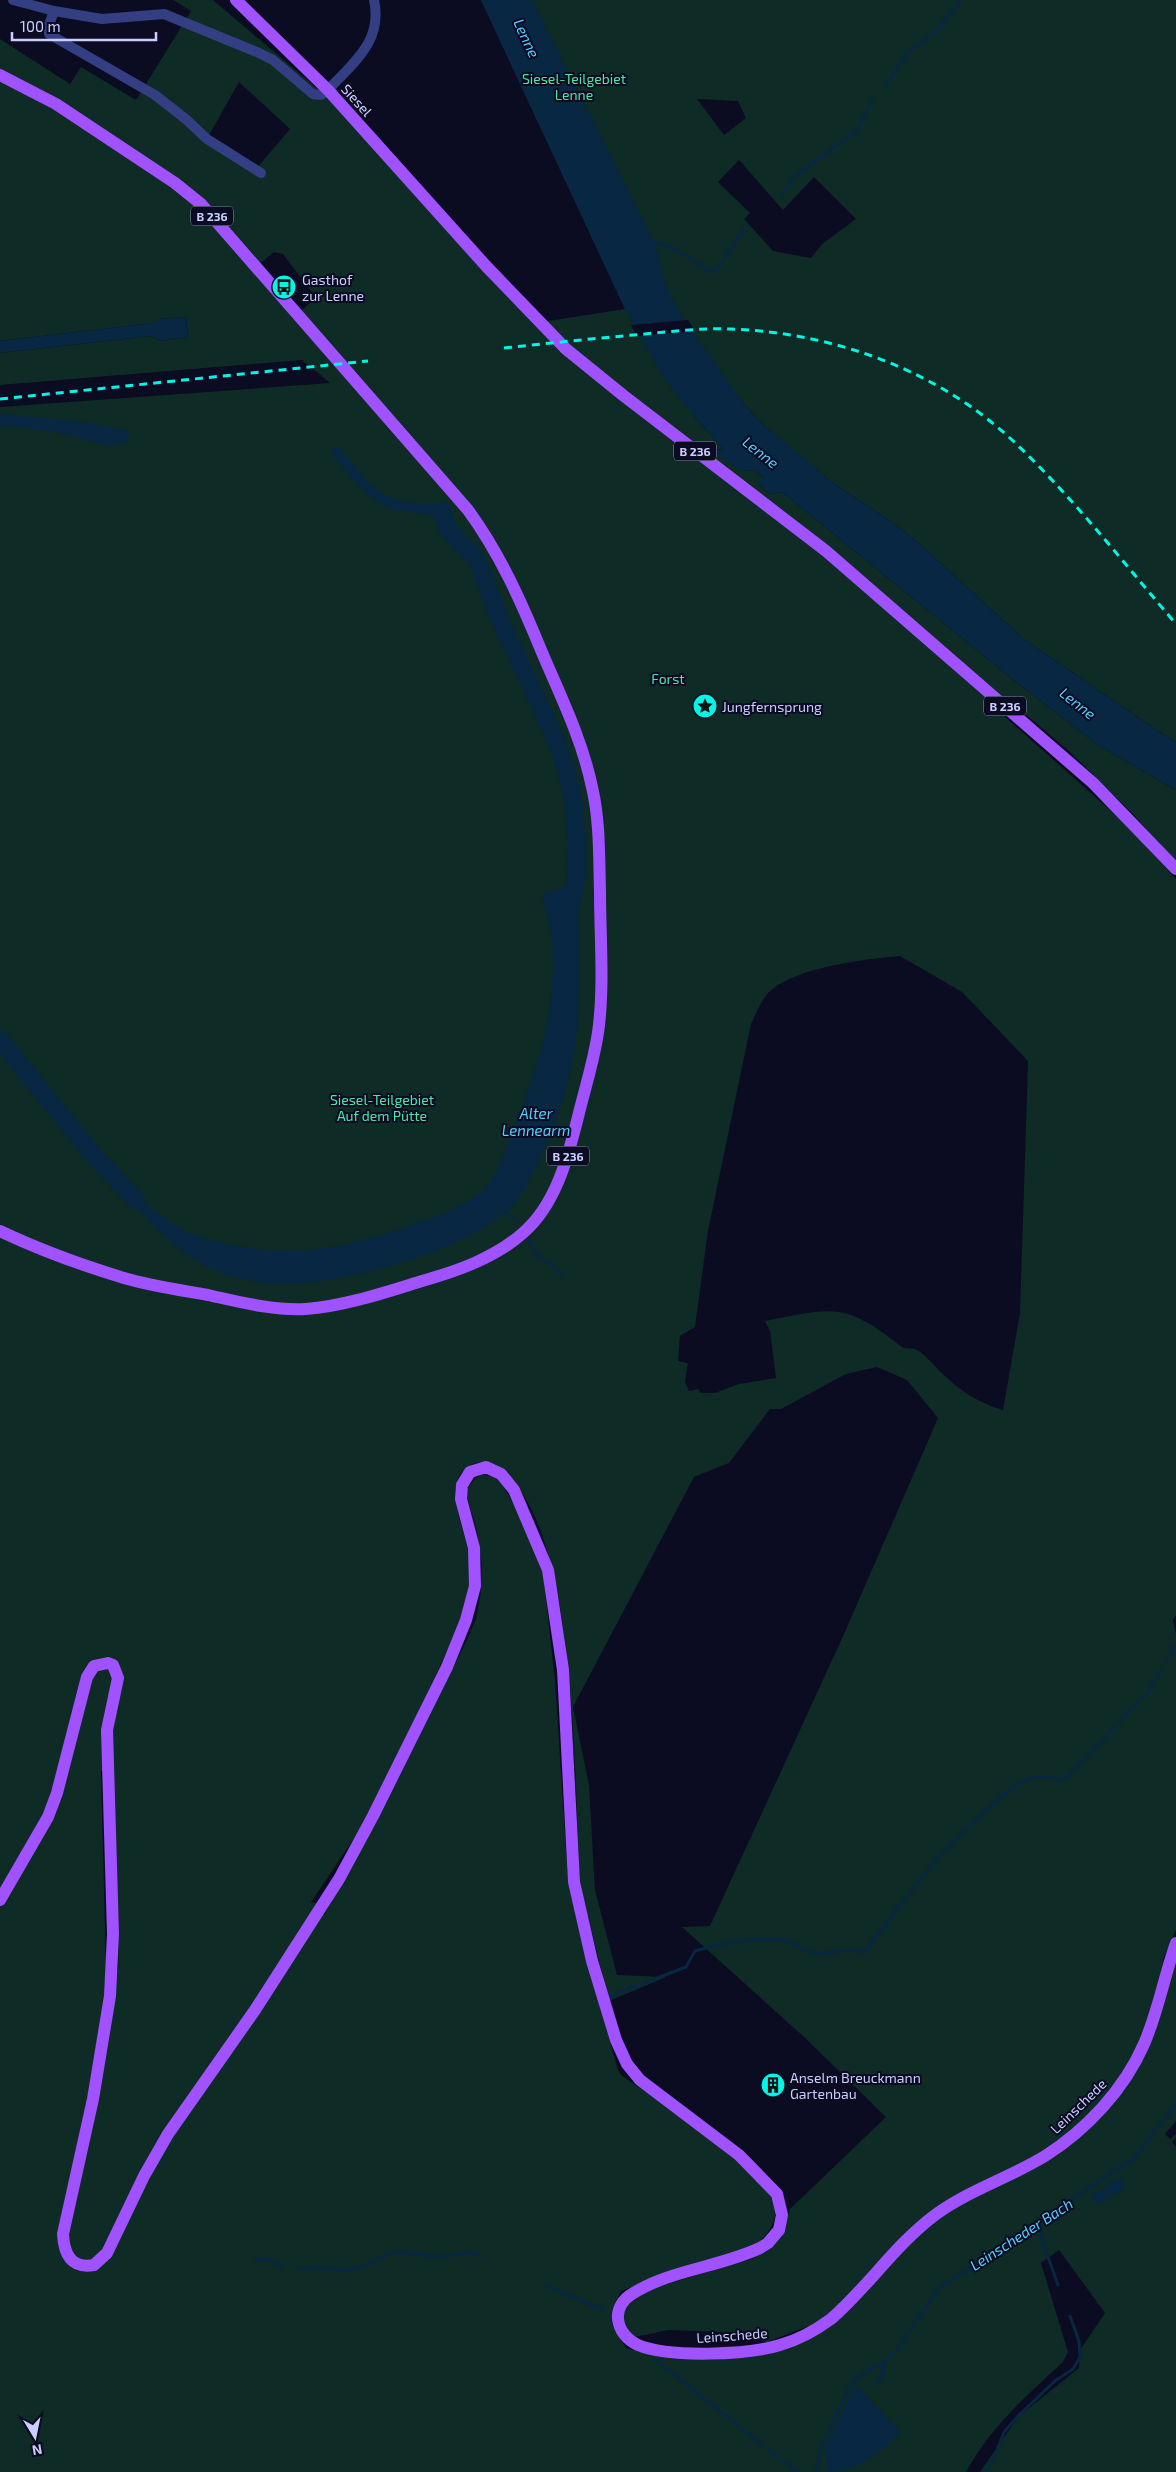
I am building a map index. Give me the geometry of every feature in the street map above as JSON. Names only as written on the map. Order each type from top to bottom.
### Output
[{"type":"main road","name":"B 236","points":[[236,0],[328,90]]},
{"type":"main road","name":"B 236","points":[[0,75],[56,104],[175,183],[201,204],[468,510],[490,540],[519,598],[582,747],[591,781],[597,820],[601,991],[599,1026],[590,1070],[569,1153],[554,1190],[540,1216],[523,1233],[503,1248],[476,1262],[428,1280],[341,1303],[309,1309],[292,1309],[244,1303],[127,1278],[57,1256],[0,1231]]},
{"type":"main road","name":"Siesel","points":[[328,90],[486,266],[566,349],[617,391],[826,551],[1093,783],[1176,869]]},
{"type":"main road","name":"Leinschede","points":[[0,1900],[48,1817],[60,1784],[87,1677],[94,1666],[100,1664],[113,1665],[118,1678],[107,1730],[113,1934],[110,1996],[93,2098],[63,2234],[65,2252],[70,2260],[80,2266],[94,2265],[107,2253],[144,2176],[168,2134],[255,2010],[335,1885],[410,1742],[447,1667],[472,1602],[476,1567],[474,1548],[461,1499],[462,1485],[467,1475],[474,1470],[490,1468],[501,1474],[514,1490],[548,1570],[563,1670],[574,1882],[582,1921],[616,2040],[634,2073],[648,2088],[739,2156],[770,2185],[781,2202],[782,2215],[778,2230],[768,2243],[760,2248],[656,2283],[631,2294],[620,2307],[618,2315],[620,2327],[629,2340],[650,2348],[686,2353],[748,2351],[780,2345],[820,2327],[846,2306],[920,2227],[952,2204],[1045,2156],[1073,2136],[1095,2115],[1123,2082],[1144,2045],[1176,1943]]},
{"type":"street","name":"Siesel","points":[[13,0],[54,11],[102,19],[164,14],[260,53],[273,60],[313,94],[321,95],[328,90]]},
{"type":"street","points":[[328,90],[366,48],[376,24],[374,0]]},
{"type":"street","points":[[54,11],[49,25],[49,34],[155,95],[187,120],[207,139],[261,173]]},
{"type":"green space","points":[[173,0],[213,0],[326,96],[541,326],[548,321],[625,309],[481,0],[1176,0],[1176,742],[1025,640],[915,540],[889,520],[833,483],[760,422],[740,399],[693,415],[723,449],[713,450],[740,471],[755,470],[766,480],[757,483],[770,494],[782,492],[1016,682],[1098,745],[1176,790],[1176,863],[1132,813],[1069,751],[1004,696],[995,708],[1127,825],[1176,879],[1176,1615],[1173,1620],[1176,1634],[1176,1930],[1162,1962],[1176,1945],[1176,2121],[1165,2134],[1170,2139],[1176,2134],[1176,2138],[1172,2142],[1176,2147],[1176,2472],[980,2472],[1018,2417],[1079,2368],[1080,2350],[1105,2313],[1059,2250],[1041,2263],[1068,2352],[1063,2362],[1022,2400],[997,2427],[966,2472],[0,2472],[0,1237],[52,1260],[126,1282],[0,1226],[0,407],[330,383],[302,360],[0,385],[0,353],[150,336],[161,341],[188,337],[186,317],[161,319],[154,323],[0,341],[0,39],[70,84],[81,67],[136,100],[191,11]],"holes":[[[239,82],[290,129],[256,169],[207,139]],[[697,99],[738,101],[746,118],[724,135]],[[739,160],[783,210],[814,177],[856,219],[822,244],[811,258],[773,251],[744,219],[750,213],[718,182]],[[274,252],[283,254],[316,298],[297,314],[256,267]],[[900,956],[962,992],[1028,1061],[1020,1313],[1003,1410],[986,1404],[963,1391],[917,1350],[904,1348],[867,1322],[852,1315],[838,1312],[823,1311],[765,1321],[770,1331],[776,1378],[739,1384],[715,1393],[701,1393],[698,1389],[689,1391],[685,1382],[688,1363],[678,1361],[680,1336],[695,1327],[708,1231],[751,1024],[757,1010],[765,997],[775,987],[790,979],[828,967]],[[877,1367],[907,1380],[938,1418],[844,1634],[710,1926],[682,1927],[804,2037],[886,2117],[790,2209],[782,2237],[770,2248],[752,2259],[657,2287],[634,2297],[626,2305],[621,2318],[626,2328],[635,2337],[668,2330],[720,2332],[767,2342],[814,2324],[781,2348],[645,2353],[626,2348],[613,2326],[612,2315],[621,2291],[750,2248],[761,2240],[770,2229],[775,2216],[774,2202],[766,2188],[751,2171],[730,2153],[681,2116],[621,2075],[618,2070],[588,1963],[572,1882],[568,1880],[555,1680],[543,1574],[520,1514],[500,1481],[492,1476],[482,1475],[476,1478],[468,1488],[467,1497],[476,1527],[482,1564],[481,1591],[476,1619],[381,1814],[324,1915],[323,1905],[311,1902],[368,1818],[461,1622],[470,1588],[471,1567],[457,1507],[456,1484],[460,1475],[467,1467],[476,1463],[486,1462],[495,1465],[523,1494],[544,1539],[558,1595],[567,1658],[573,1722],[581,1885],[609,2001],[666,1977],[617,1975],[595,1890],[589,1785],[573,1707],[694,1477],[729,1463],[770,1409],[781,1409],[846,1374]],[[101,1771],[112,1772],[119,1934],[118,1970],[106,1968]]]},
{"type":"water","name":"Lenne","points":[[481,0],[532,0],[657,249],[667,289],[682,316],[740,399],[760,422],[833,483],[889,520],[915,540],[1025,640],[1176,742],[1176,790],[1098,745],[1016,682],[782,492],[770,494],[756,482],[765,479],[755,470],[740,471],[712,451],[723,449],[663,377],[625,309]]},
{"type":"water","points":[[186,317],[188,337],[161,341],[150,336],[0,353],[0,341],[153,323],[161,319]]},
{"type":"water","points":[[0,414],[66,420],[123,429],[129,433],[127,442],[108,446],[56,432],[0,425]]},
{"type":"water","name":"Alter Lennearm","points":[[573,881],[578,881],[579,984],[577,1026],[572,1064],[554,1126],[536,1167],[517,1200],[500,1217],[475,1233],[444,1247],[374,1270],[309,1283],[269,1283],[245,1280],[229,1275],[207,1267],[192,1258],[152,1224],[118,1185],[122,1183],[160,1215],[191,1234],[236,1246],[281,1251],[324,1248],[366,1240],[439,1215],[480,1194],[495,1174],[501,1161],[528,1091],[547,1025],[553,980],[553,949],[542,894],[567,886]]},
{"type":"water","points":[[1120,2178],[1126,2187],[1112,2196],[1105,2186]]},
{"type":"water","points":[[1105,2188],[1110,2197],[1096,2204],[1091,2196]]},
{"type":"water","points":[[858,2387],[901,2432],[886,2447],[868,2460],[848,2469],[828,2472],[825,2449],[854,2388]]},
{"type":"pier","points":[[688,320],[695,331],[637,336],[631,325]]},
{"type":"waterway","points":[[884,87],[908,53],[935,32],[961,0]]},
{"type":"waterway","points":[[782,195],[794,177],[856,131],[873,99]]},
{"type":"waterway","points":[[648,239],[680,252],[712,272],[719,266],[746,227]]},
{"type":"waterway","points":[[336,452],[363,484],[388,502],[422,509],[445,510]]},
{"type":"waterway","points":[[442,510],[447,529],[477,560],[500,620],[556,740],[567,772],[574,805],[577,846],[576,881],[571,904]]},
{"type":"waterway","points":[[0,1040],[96,1158],[136,1200]]},
{"type":"waterway","points":[[506,1213],[517,1221]]},
{"type":"waterway","points":[[528,1239],[535,1252],[563,1275]]},
{"type":"waterway","points":[[1171,1652],[1173,1646]]},
{"type":"waterway","points":[[1167,1661],[1168,1657]]},
{"type":"waterway","points":[[610,1996],[686,1967],[695,1951],[727,1943],[772,1939],[791,1942],[807,1951],[815,1953],[845,1950],[864,1952],[937,1858],[971,1823],[1015,1785],[1038,1776],[1061,1780],[1066,1778],[1147,1693],[1161,1670]]},
{"type":"waterway","name":"Leinscheder Bach","points":[[816,2472],[821,2450],[848,2389],[856,2379],[886,2360],[898,2348],[939,2288],[973,2267],[1014,2235],[1030,2230],[1052,2213],[1133,2159],[1176,2104]]},
{"type":"waterway","points":[[1039,2223],[1043,2243],[1058,2285]]},
{"type":"waterway","points":[[298,2267],[301,2269],[318,2267],[341,2270],[360,2268],[396,2251],[436,2257],[473,2252],[480,2256]]},
{"type":"waterway","points":[[254,2259],[271,2260],[281,2266]]},
{"type":"waterway","points":[[547,2286],[603,2310]]},
{"type":"waterway","points":[[984,2472],[994,2458],[1004,2432],[1055,2381],[1073,2369],[1080,2357],[1079,2341],[1070,2316]]},
{"type":"waterway","points":[[876,2384],[883,2373],[884,2361]]},
{"type":"waterway","points":[[658,2362],[764,2446]]},
{"type":"waterway","points":[[769,2450],[798,2472]]},
{"type":"railway","points":[[504,348],[678,331],[731,329],[807,338],[881,359],[916,374],[950,393],[981,414],[1011,439],[1075,506],[1176,624]]},
{"type":"railway","points":[[0,399],[368,361]]},
{"type":"place","name":"Gasthof zur Lenne","points":[[284,287]]},
{"type":"place","name":"Jungfernsprung","points":[[705,706]]},
{"type":"place","name":"Anselm Breuckmann Gartenbau","points":[[773,2085]]},
{"type":"park label","name":"Siesel-Teilgebiet Lenne","points":[[574,86]]},
{"type":"park label","name":"Forst","points":[[668,678]]},
{"type":"park label","name":"Siesel-Teilgebiet Auf dem Pütte","points":[[382,1108]]}]
